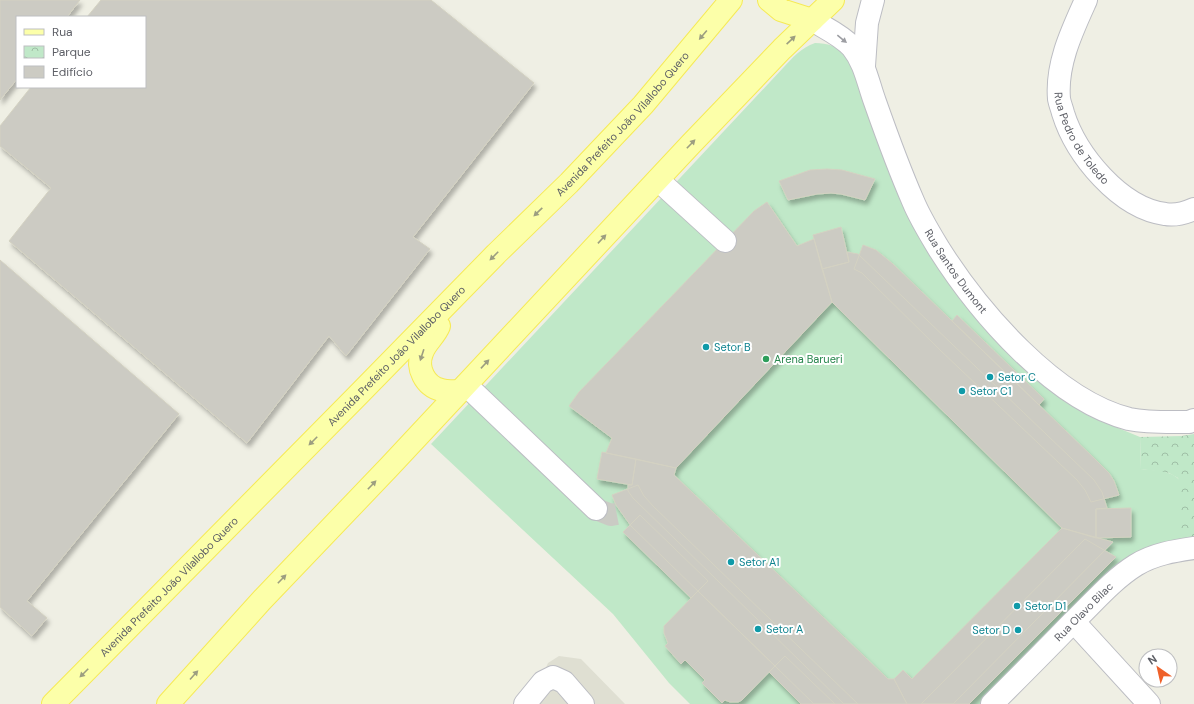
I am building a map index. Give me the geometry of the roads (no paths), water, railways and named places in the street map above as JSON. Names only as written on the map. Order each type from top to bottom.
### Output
[{"type":"main road","name":"Avenida Prefeito João Vilallobo Quero","points":[[53,704],[321,433],[443,307],[569,183],[643,105],[731,0]]},
{"type":"main road","points":[[769,0],[781,10],[812,20]]},
{"type":"main road","points":[[168,704],[261,601],[658,180],[782,49],[833,0]]},
{"type":"main road","points":[[443,307],[441,321],[421,354],[420,368],[424,377],[437,389],[448,392],[463,388]]},
{"type":"street","points":[[864,66],[868,23],[873,0]]},
{"type":"street","name":"Rua Pedro de Toledo","points":[[1086,0],[1064,54],[1059,78],[1059,100],[1075,142],[1083,155],[1097,172],[1115,190],[1134,202],[1150,211],[1166,215],[1184,213],[1194,209]]},
{"type":"street","name":"Rua Santos Dumont","points":[[812,20],[839,36],[851,47],[864,66],[877,109],[914,203],[931,236],[952,269],[993,322],[1037,366],[1061,385],[1094,406],[1136,420],[1158,423],[1189,422],[1194,420]]},
{"type":"street","points":[[658,180],[725,241]]},
{"type":"street","points":[[463,388],[596,509]]},
{"type":"street","name":"Rua Olavo Bilac","points":[[992,704],[1098,597],[1136,565],[1151,558],[1194,548]]},
{"type":"street","points":[[1074,622],[1149,704]]},
{"type":"street","points":[[525,704],[543,682],[554,677],[564,682],[583,704]]},
{"type":"tunnel","points":[[596,509],[611,515],[621,513]]},
{"type":"place","name":"Setor B","points":[[706,347]]},
{"type":"place","name":"Arena Barueri","points":[[766,359]]},
{"type":"place","name":"Setor C","points":[[990,377]]},
{"type":"place","name":"Setor C1","points":[[962,391]]},
{"type":"place","name":"Setor A1","points":[[731,562]]},
{"type":"place","name":"Setor D1","points":[[1017,606]]},
{"type":"place","name":"Setor A","points":[[758,629]]},
{"type":"place","name":"Setor D","points":[[1018,630]]}]
